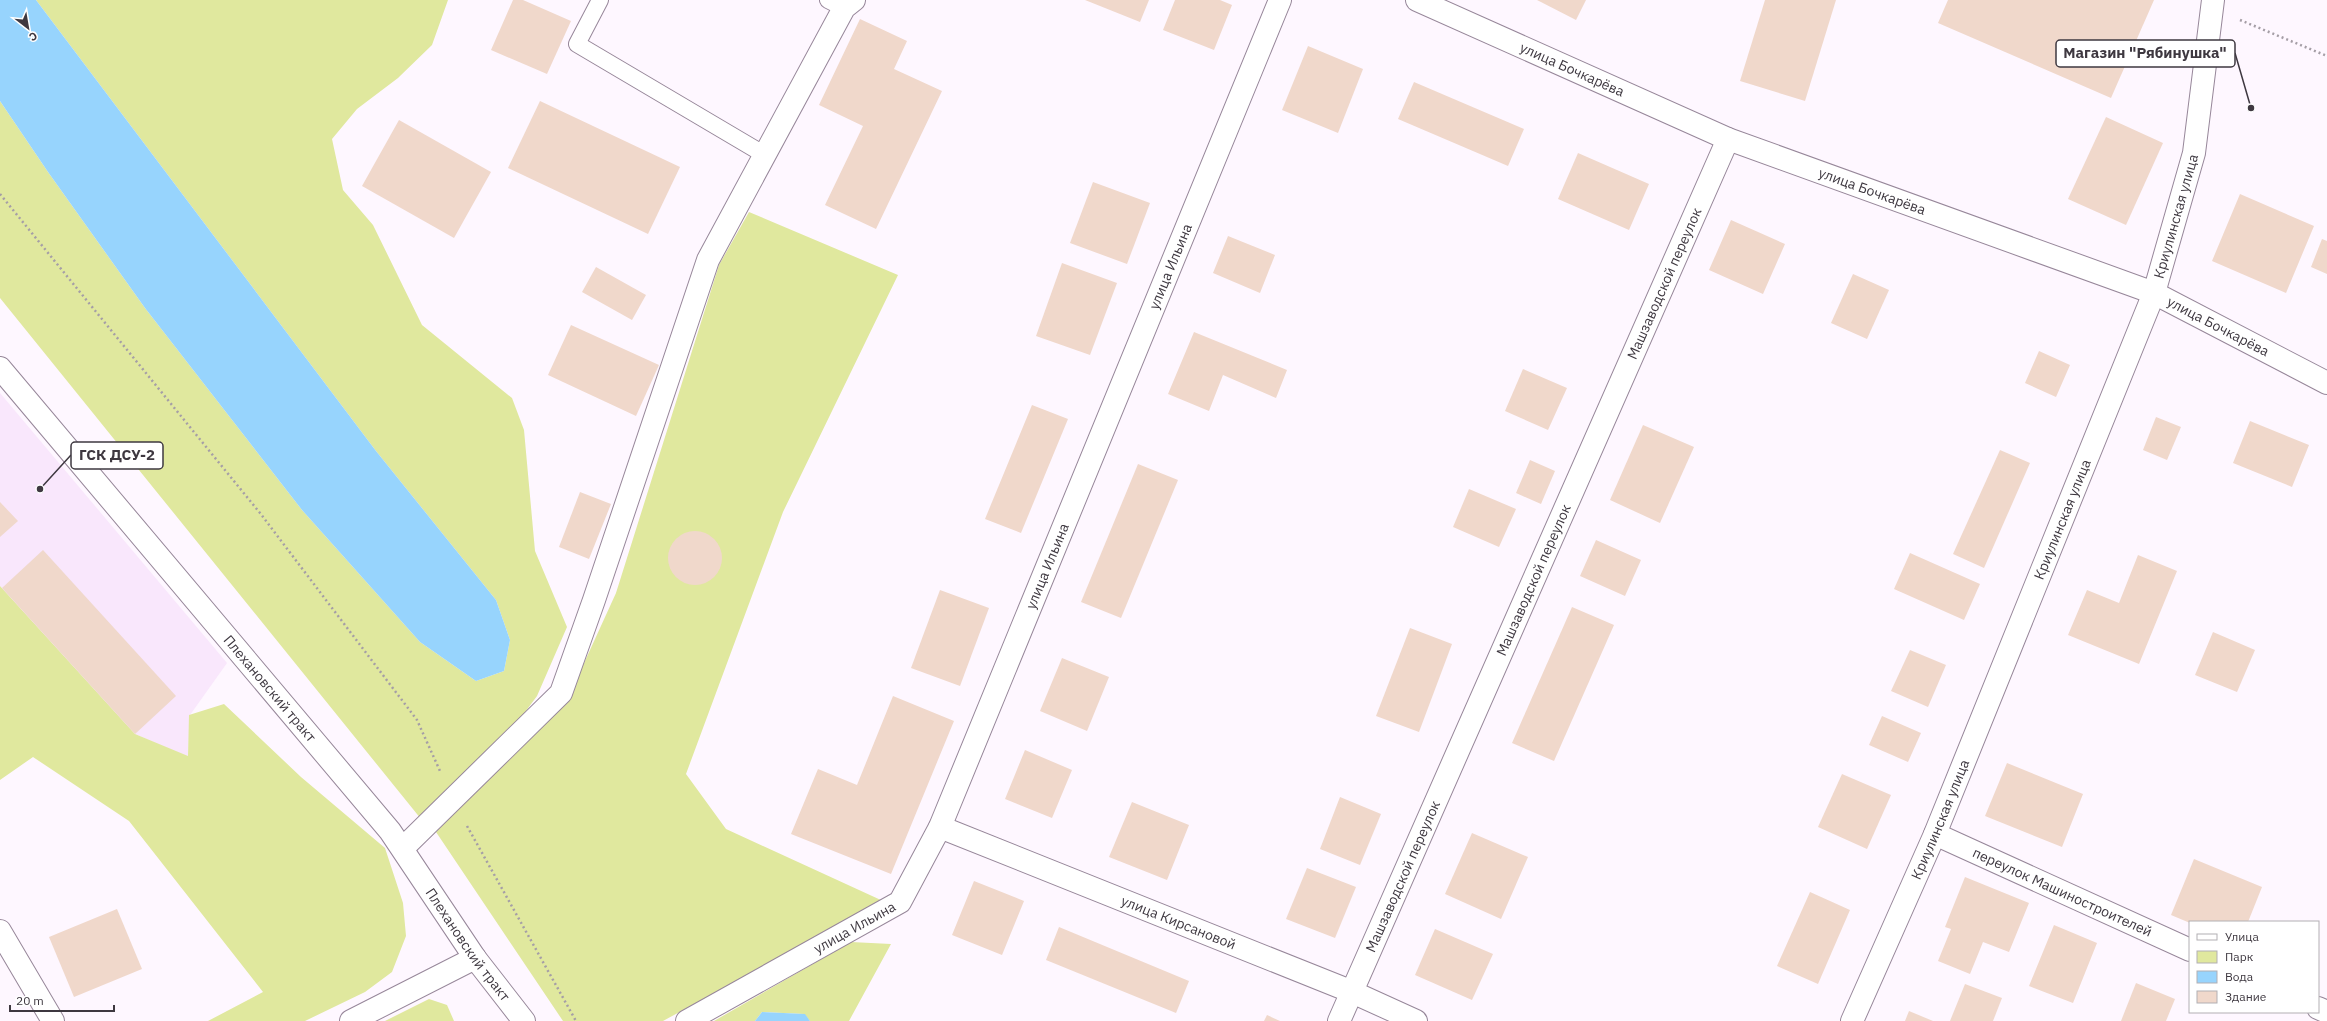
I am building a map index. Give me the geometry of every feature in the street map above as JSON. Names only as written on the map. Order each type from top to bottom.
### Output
[{"type":"street","name":"улица Ильина","points":[[687,1021],[900,902],[940,827],[1280,0]]},
{"type":"street","name":"улица Бочкарёва","points":[[1417,0],[1728,139],[2154,293],[2327,383]]},
{"type":"street","points":[[403,848],[561,693],[597,592],[708,260],[765,155],[842,3]]},
{"type":"street","name":"Криулинская улица","points":[[1852,1021],[1936,834],[2154,293],[2194,153],[2212,4]]},
{"type":"street","name":"Машзаводской переулок","points":[[1339,1021],[1350,991],[1728,139]]},
{"type":"street","name":"Плехановский тракт","points":[[0,368],[403,848],[475,958],[524,1021]]},
{"type":"street","name":"улица Кирсановой","points":[[940,827],[1350,991],[1416,1021]]},
{"type":"street","name":"переулок Машиностроителей","points":[[1936,834],[2189,950]]},
{"type":"street","points":[[0,931],[53,1021]]},
{"type":"street","points":[[351,1021],[475,958]]},
{"type":"lane","points":[[600,0],[577,44],[765,155]]},
{"type":"path","points":[[2212,4],[2327,56]]},
{"type":"path","points":[[0,194],[260,513],[417,720],[453,799],[576,1021]]},
{"type":"shaded area","points":[[0,393],[227,663],[190,715],[188,757],[135,734],[0,586]]},
{"type":"green space","points":[[36,0],[448,0],[432,45],[398,78],[357,109],[332,139],[343,190],[373,225],[422,325],[512,398],[524,430],[535,551],[567,627],[537,696],[514,727],[421,819],[0,298],[0,101],[48,172],[145,308],[302,510],[420,642],[476,681],[504,671],[510,640],[496,600],[376,451]]},
{"type":"green space","points":[[749,212],[898,275],[783,512],[686,774],[726,829],[883,901],[663,1021],[563,1021],[436,832],[569,696],[616,593],[719,265]]},
{"type":"green space","points":[[0,586],[135,734],[188,756],[189,715],[224,704],[301,777],[385,848],[403,903],[406,936],[392,972],[365,992],[305,1021],[208,1021],[263,992],[129,821],[33,757],[0,780]]},
{"type":"green space","points":[[851,942],[891,944],[849,1021],[810,1021],[804,1014],[762,1012],[755,1021],[714,1021]]},
{"type":"green space","points":[[429,999],[447,1005],[454,1021],[385,1021]]},
{"type":"water","points":[[0,0],[36,0],[376,451],[496,600],[510,640],[504,671],[476,681],[420,642],[302,510],[145,308],[48,172],[0,101]]},
{"type":"water","points":[[762,1012],[805,1014],[810,1021],[755,1021]]},
{"type":"building","points":[[513,0],[523,0],[571,21],[547,74],[491,50]]},
{"type":"building","points":[[1085,0],[1149,0],[1140,22]]},
{"type":"building","points":[[1175,0],[1220,0],[1232,5],[1214,50],[1163,30]]},
{"type":"building","points":[[1537,0],[1586,0],[1576,20]]},
{"type":"building","points":[[1765,0],[1836,0],[1805,101],[1740,81]]},
{"type":"building","points":[[1948,0],[2154,0],[2111,98],[1938,23]]},
{"type":"building","points":[[860,19],[907,41],[894,69],[942,91],[876,229],[825,205],[863,126],[819,105]]},
{"type":"building","points":[[1308,46],[1363,69],[1338,133],[1282,110]]},
{"type":"building","points":[[1414,82],[1524,129],[1508,166],[1398,119]]},
{"type":"building","points":[[540,101],[680,167],[648,234],[508,168]]},
{"type":"building","points":[[2106,117],[2163,143],[2126,225],[2068,199]]},
{"type":"building","points":[[399,120],[491,172],[454,238],[362,186]]},
{"type":"building","points":[[1578,153],[1649,184],[1629,230],[1558,199]]},
{"type":"building","points":[[1093,182],[1150,203],[1127,264],[1070,243]]},
{"type":"building","points":[[2240,194],[2314,226],[2286,293],[2212,261]]},
{"type":"building","points":[[1731,220],[1785,244],[1763,294],[1709,270]]},
{"type":"building","points":[[1228,236],[1275,255],[1260,293],[1213,273]]},
{"type":"building","points":[[2322,239],[2327,241],[2327,274],[2311,267]]},
{"type":"building","points":[[1062,263],[1117,283],[1090,355],[1036,336]]},
{"type":"building","points":[[596,267],[646,295],[632,320],[582,292]]},
{"type":"building","points":[[1853,274],[1889,290],[1867,339],[1831,323]]},
{"type":"building","points":[[571,325],[659,365],[636,416],[548,375]]},
{"type":"building","points":[[1194,332],[1287,370],[1276,398],[1223,375],[1209,411],[1168,394]]},
{"type":"building","points":[[2039,351],[2070,365],[2056,397],[2025,383]]},
{"type":"building","points":[[1523,369],[1567,388],[1548,430],[1505,411]]},
{"type":"building","points":[[1032,405],[1068,419],[1021,533],[985,519]]},
{"type":"building","points":[[2156,417],[2181,427],[2167,460],[2143,450]]},
{"type":"building","points":[[2250,421],[2309,445],[2292,487],[2233,463]]},
{"type":"building","points":[[1643,425],[1694,447],[1660,523],[1610,500]]},
{"type":"building","points":[[2000,450],[2030,463],[1984,568],[1953,554]]},
{"type":"building","points":[[1530,460],[1555,471],[1541,504],[1516,493]]},
{"type":"building","points":[[1138,464],[1178,480],[1121,618],[1081,602]]},
{"type":"building","points":[[1469,489],[1516,509],[1499,547],[1453,527]]},
{"type":"building","points":[[580,492],[611,504],[589,559],[559,547]]},
{"type":"building","points":[[0,502],[18,521],[0,537]]},
{"type":"building","points":[[695,531],[705,533],[714,539],[720,548],[722,558],[720,568],[714,577],[705,583],[695,585],[685,583],[676,577],[670,568],[668,558],[670,548],[676,539],[685,533]]},
{"type":"building","points":[[1596,540],[1641,560],[1625,596],[1580,576]]},
{"type":"building","points":[[43,550],[176,696],[135,734],[2,588]]},
{"type":"building","points":[[1910,553],[1980,584],[1964,620],[1894,589]]},
{"type":"building","points":[[2138,555],[2177,571],[2139,664],[2068,635],[2087,590],[2119,603]]},
{"type":"building","points":[[940,590],[989,608],[960,686],[911,668]]},
{"type":"building","points":[[1572,607],[1614,625],[1554,761],[1512,743]]},
{"type":"building","points":[[1410,628],[1452,644],[1419,732],[1376,716]]},
{"type":"building","points":[[2213,632],[2255,650],[2237,692],[2195,675]]},
{"type":"building","points":[[1910,650],[1946,665],[1928,707],[1891,691]]},
{"type":"building","points":[[1062,658],[1109,677],[1087,731],[1040,711]]},
{"type":"building","points":[[893,696],[954,721],[891,874],[791,834],[818,769],[857,785]]},
{"type":"building","points":[[1882,716],[1921,733],[1908,762],[1869,745]]},
{"type":"building","points":[[1025,750],[1072,770],[1052,818],[1005,799]]},
{"type":"building","points":[[2007,763],[2083,794],[2062,847],[1985,816]]},
{"type":"building","points":[[1842,774],[1891,795],[1867,849],[1818,827]]},
{"type":"building","points":[[1340,797],[1381,814],[1360,865],[1320,849]]},
{"type":"building","points":[[1132,802],[1189,825],[1167,880],[1109,857]]},
{"type":"building","points":[[1472,833],[1528,857],[1501,919],[1445,894]]},
{"type":"building","points":[[2194,859],[2262,887],[2248,921],[2189,921],[2189,923],[2171,915]]},
{"type":"building","points":[[1307,868],[1356,887],[1335,938],[1286,919]]},
{"type":"building","points":[[1965,877],[2029,903],[2009,952],[1983,942],[1970,974],[1938,961],[1951,929],[1945,927]]},
{"type":"building","points":[[974,881],[1024,901],[1002,955],[952,935]]},
{"type":"building","points":[[1810,892],[1850,910],[1818,984],[1777,966]]},
{"type":"building","points":[[117,909],[142,969],[74,997],[49,937]]},
{"type":"building","points":[[2054,925],[2097,943],[2073,1003],[2029,986]]},
{"type":"building","points":[[1059,927],[1189,981],[1176,1013],[1046,960]]},
{"type":"building","points":[[1435,929],[1493,954],[1472,1000],[1415,975]]},
{"type":"building","points":[[2136,983],[2175,999],[2166,1021],[2121,1021]]},
{"type":"building","points":[[1965,984],[2002,998],[1993,1021],[1950,1021]]},
{"type":"building","points":[[1909,1011],[1933,1021],[1905,1021]]},
{"type":"building","points":[[1267,1015],[1280,1021],[1264,1021]]},
{"type":"place","name":"Магазин \"Рябинушка\"","points":[[2251,108]]},
{"type":"place","name":"ГСК ДСУ-2","points":[[40,489]]}]
